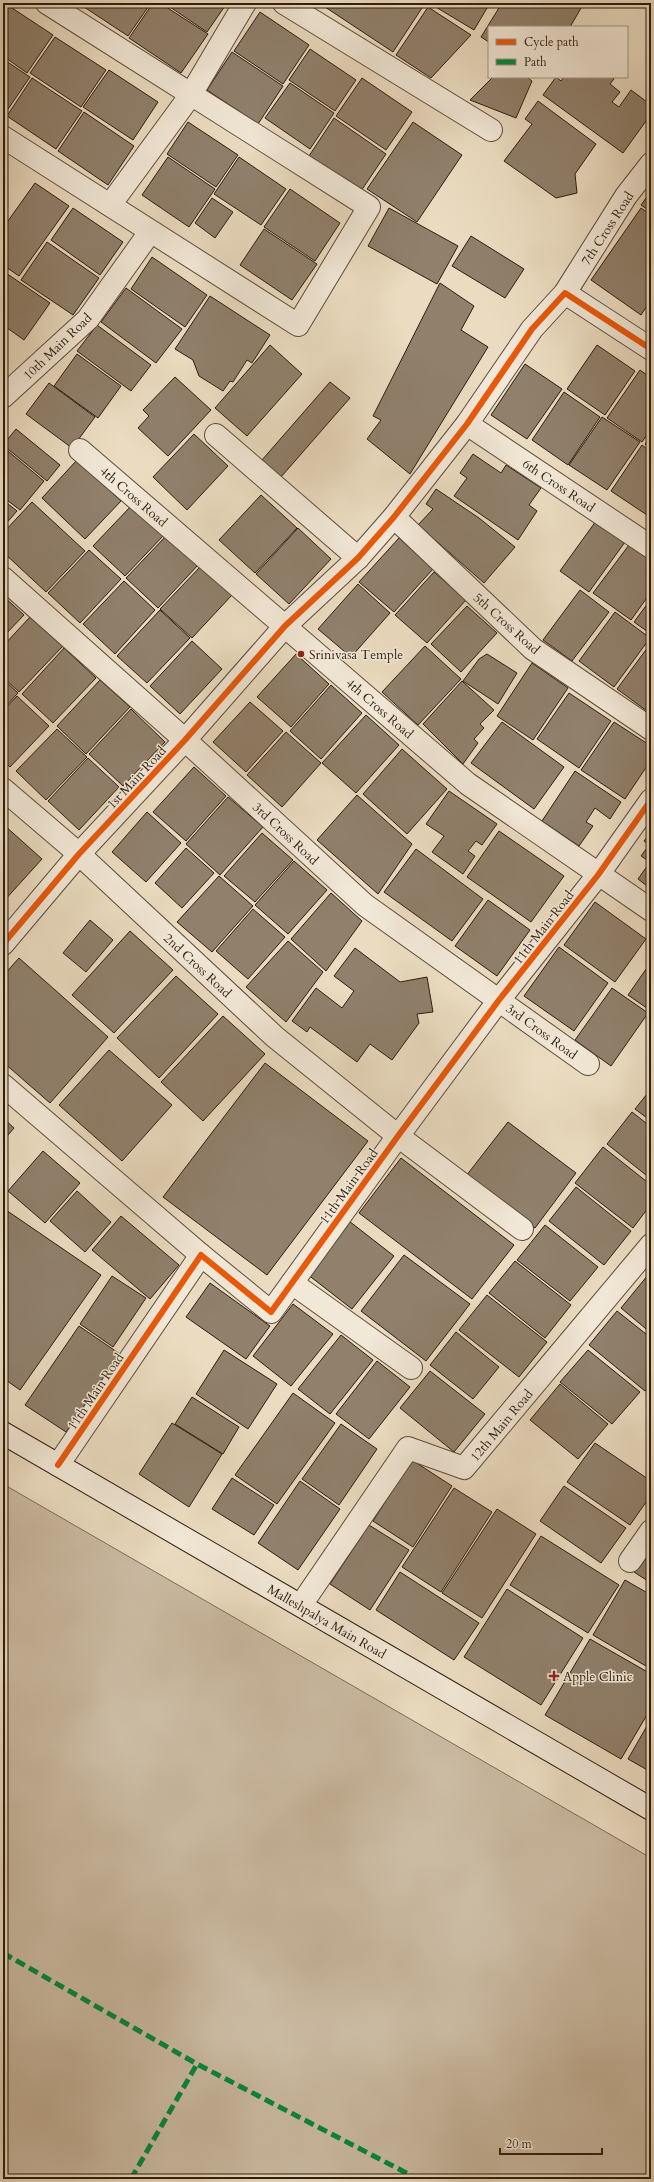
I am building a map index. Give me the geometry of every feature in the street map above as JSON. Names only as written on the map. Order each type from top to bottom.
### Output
[{"type":"street","points":[[3,137],[298,325],[369,207],[190,96],[47,3]]},
{"type":"street","points":[[110,205],[190,96],[245,3]]},
{"type":"street","points":[[284,3],[491,130]]},
{"type":"street","name":"7th Cross Road","points":[[467,424],[532,329],[565,293],[626,196],[651,164]]},
{"type":"street","name":"10th Main Road","points":[[3,397],[88,319],[150,232]]},
{"type":"street","points":[[565,293],[648,342]]},
{"type":"street","name":"1st Main Road","points":[[3,944],[79,854],[186,740],[285,626],[358,558],[394,517],[467,424]]},
{"type":"street","name":"6th Cross Road","points":[[467,424],[651,547]]},
{"type":"street","points":[[216,435],[358,558]]},
{"type":"street","name":"4th Cross Road","points":[[80,450],[468,784],[598,875],[651,910]]},
{"type":"street","name":"5th Cross Road","points":[[394,517],[533,649],[651,729]]},
{"type":"street","name":"3rd Cross Road","points":[[3,578],[186,740],[365,905],[588,1064]]},
{"type":"street","name":"2nd Cross Road","points":[[3,790],[79,854],[274,1037],[398,1136],[522,1229]]},
{"type":"street","name":"11th Main Road","points":[[58,1465],[201,1255],[271,1312],[398,1136],[499,1000],[598,875],[651,800]]},
{"type":"street","points":[[3,1085],[201,1255]]},
{"type":"street","name":"12th Main Road","points":[[301,1605],[408,1448],[464,1468],[651,1245]]},
{"type":"street","points":[[292,1283],[411,1368]]},
{"type":"street","name":"Malleshpalya Main Road","points":[[3,1434],[301,1605],[651,1809]]},
{"type":"street","points":[[630,1561],[651,1531]]},
{"type":"shaded area","points":[[3,1484],[651,1858],[651,2179],[3,2179]]},
{"type":"building","points":[[78,3],[151,3],[128,36]]},
{"type":"building","points":[[153,3],[160,3],[208,34],[181,73],[129,38]]},
{"type":"building","points":[[164,3],[227,3],[207,32]]},
{"type":"building","points":[[319,3],[415,3],[422,8],[393,52]]},
{"type":"building","points":[[429,3],[490,3],[474,30]]},
{"type":"building","points":[[502,3],[584,3],[571,26],[488,26],[488,41],[481,37]]},
{"type":"building","points":[[6,4],[53,35],[27,73],[3,56],[3,9]]},
{"type":"building","points":[[428,7],[471,35],[431,78],[396,55]]},
{"type":"building","points":[[260,12],[309,45],[283,84],[234,51]]},
{"type":"building","points":[[55,37],[106,70],[81,107],[30,73]]},
{"type":"building","points":[[310,49],[356,80],[335,111],[289,80]]},
{"type":"building","points":[[232,52],[283,86],[258,124],[207,90]]},
{"type":"building","points":[[3,59],[30,77],[4,115],[3,114]]},
{"type":"building","points":[[109,70],[158,102],[133,140],[83,107]]},
{"type":"building","points":[[32,78],[82,111],[56,149],[7,116]]},
{"type":"building","points":[[362,78],[412,112],[386,150],[336,116]]},
{"type":"building","points":[[492,78],[528,78],[532,81],[516,118],[470,100]]},
{"type":"building","points":[[555,78],[561,81],[563,78],[612,78],[614,79],[610,84],[620,92],[612,102],[619,107],[631,90],[651,105],[651,114],[623,153],[543,95]]},
{"type":"building","points":[[290,83],[334,113],[310,149],[265,118]]},
{"type":"building","points":[[538,101],[596,144],[575,174],[577,193],[556,198],[504,161],[532,124],[525,119]]},
{"type":"building","points":[[84,112],[134,146],[108,185],[58,151]]},
{"type":"building","points":[[334,118],[386,154],[361,191],[309,156]]},
{"type":"building","points":[[188,122],[238,155],[216,187],[167,154]]},
{"type":"building","points":[[413,122],[462,155],[417,222],[367,189]]},
{"type":"building","points":[[168,157],[215,189],[189,227],[142,195]]},
{"type":"building","points":[[239,157],[286,189],[261,225],[214,194]]},
{"type":"building","points":[[35,183],[69,206],[19,276],[3,265],[3,228]]},
{"type":"building","points":[[290,189],[340,223],[315,261],[264,227]]},
{"type":"building","points":[[651,191],[651,212],[641,205]]},
{"type":"building","points":[[212,198],[233,212],[215,238],[195,223]]},
{"type":"building","points":[[73,208],[123,242],[100,275],[51,240]]},
{"type":"building","points":[[389,208],[458,246],[437,284],[368,246]]},
{"type":"building","points":[[641,208],[651,215],[651,300],[641,315],[591,280]]},
{"type":"building","points":[[3,216],[7,219],[3,225]]},
{"type":"building","points":[[264,229],[317,264],[292,300],[240,265]]},
{"type":"building","points":[[471,236],[524,269],[505,298],[452,266]]},
{"type":"building","points":[[47,242],[99,278],[73,315],[21,280]]},
{"type":"building","points":[[152,257],[207,295],[185,327],[131,289]]},
{"type":"building","points":[[3,271],[50,303],[24,340],[3,325]]},
{"type":"building","points":[[440,283],[474,306],[461,330],[488,347],[410,474],[367,439],[381,420],[373,416]]},
{"type":"building","points":[[126,288],[182,329],[156,363],[101,322]]},
{"type":"building","points":[[210,296],[270,335],[252,363],[247,360],[233,382],[230,381],[223,391],[199,376],[193,360],[175,349]]},
{"type":"building","points":[[97,325],[151,365],[131,391],[77,351]]},
{"type":"building","points":[[270,345],[302,374],[247,436],[215,408]]},
{"type":"building","points":[[597,345],[635,371],[605,415],[567,389]]},
{"type":"building","points":[[77,354],[121,386],[98,418],[54,386]]},
{"type":"building","points":[[525,364],[562,389],[527,439],[491,415]]},
{"type":"building","points":[[640,370],[651,378],[651,429],[642,442],[607,418]]},
{"type":"building","points":[[175,377],[211,410],[168,456],[138,428],[149,416],[143,410]]},
{"type":"building","points":[[330,382],[350,398],[281,477],[262,460]]},
{"type":"building","points":[[49,383],[95,417],[72,448],[26,414]]},
{"type":"building","points":[[564,392],[600,417],[568,465],[532,440]]},
{"type":"building","points":[[602,417],[640,442],[607,490],[569,465]]},
{"type":"building","points":[[16,429],[60,465],[47,481],[3,445]]},
{"type":"building","points":[[194,434],[228,466],[187,510],[153,477]]},
{"type":"building","points":[[651,436],[651,448],[645,444]]},
{"type":"building","points":[[642,445],[651,452],[651,510],[647,515],[611,491]]},
{"type":"building","points":[[3,447],[44,481],[20,510],[3,497]]},
{"type":"building","points":[[473,454],[501,473],[506,465],[541,488],[529,505],[537,511],[518,540],[454,496],[467,478],[460,473]]},
{"type":"building","points":[[77,460],[121,501],[85,539],[42,498]]},
{"type":"building","points":[[436,489],[479,518],[515,547],[484,583],[418,525],[433,509],[426,504]]},
{"type":"building","points":[[261,495],[297,528],[255,573],[219,540]]},
{"type":"building","points":[[3,500],[17,511],[3,527]]},
{"type":"building","points":[[32,502],[85,551],[46,592],[3,552],[3,533]]},
{"type":"building","points":[[132,505],[164,535],[125,576],[93,546]]},
{"type":"building","points":[[596,521],[625,542],[589,592],[560,571]]},
{"type":"building","points":[[298,528],[331,559],[289,604],[256,574]]},
{"type":"building","points":[[167,535],[199,564],[158,608],[126,578]]},
{"type":"building","points":[[399,538],[433,569],[394,612],[359,582]]},
{"type":"building","points":[[629,545],[651,561],[651,592],[631,620],[593,593]]},
{"type":"building","points":[[89,550],[121,579],[80,623],[48,593]]},
{"type":"building","points":[[201,566],[232,595],[192,638],[160,609]]},
{"type":"building","points":[[434,572],[466,600],[427,643],[395,615]]},
{"type":"building","points":[[124,581],[155,610],[115,654],[83,624]]},
{"type":"building","points":[[358,584],[390,613],[351,657],[318,629]]},
{"type":"building","points":[[580,590],[609,612],[572,661],[543,640]]},
{"type":"building","points":[[3,596],[24,615],[3,637]]},
{"type":"building","points":[[651,599],[651,634],[634,622]]},
{"type":"building","points":[[467,606],[497,633],[461,672],[431,644]]},
{"type":"building","points":[[160,610],[190,638],[147,683],[117,656]]},
{"type":"building","points":[[615,612],[650,638],[614,687],[579,661]]},
{"type":"building","points":[[30,617],[63,646],[19,692],[3,677],[3,646]]},
{"type":"building","points":[[192,641],[222,669],[180,714],[150,686]]},
{"type":"building","points":[[651,643],[651,714],[617,689]]},
{"type":"building","points":[[425,646],[461,679],[418,725],[382,692]]},
{"type":"building","points":[[64,648],[96,678],[53,723],[22,694]]},
{"type":"building","points":[[296,654],[329,684],[291,727],[257,697]]},
{"type":"building","points":[[487,654],[517,673],[498,704],[463,681],[479,659]]},
{"type":"building","points":[[532,663],[568,688],[533,740],[497,716]]},
{"type":"building","points":[[3,679],[18,693],[3,709]]},
{"type":"building","points":[[100,680],[130,707],[86,754],[57,726]]},
{"type":"building","points":[[462,681],[494,710],[480,724],[484,728],[474,739],[478,743],[463,764],[423,724]]},
{"type":"building","points":[[331,685],[362,713],[321,759],[290,731]]},
{"type":"building","points":[[569,693],[611,721],[579,768],[537,739]]},
{"type":"building","points":[[17,696],[49,726],[10,767],[3,760],[3,711]]},
{"type":"building","points":[[250,702],[283,731],[246,772],[213,742]]},
{"type":"building","points":[[131,709],[165,742],[123,786],[89,754]]},
{"type":"building","points":[[366,715],[399,745],[356,793],[322,763]]},
{"type":"building","points":[[502,722],[564,767],[534,809],[471,763]]},
{"type":"building","points":[[614,722],[651,746],[651,760],[625,799],[581,770]]},
{"type":"building","points":[[57,729],[87,757],[46,800],[16,771]]},
{"type":"building","points":[[286,732],[321,763],[282,807],[247,775]]},
{"type":"building","points":[[402,749],[447,789],[407,834],[363,794]]},
{"type":"building","points":[[88,758],[119,787],[79,830],[48,801]]},
{"type":"building","points":[[194,767],[226,796],[186,841],[153,812]]},
{"type":"building","points":[[575,771],[621,802],[610,819],[595,808],[586,822],[593,826],[579,846],[542,821]]},
{"type":"building","points":[[449,791],[497,824],[482,845],[476,841],[468,851],[475,856],[463,874],[432,852],[444,836],[426,824]]},
{"type":"building","points":[[357,795],[412,844],[378,894],[317,840]]},
{"type":"building","points":[[228,797],[263,827],[220,875],[186,844]]},
{"type":"building","points":[[147,812],[181,843],[146,882],[112,852]]},
{"type":"building","points":[[4,825],[42,859],[3,902],[3,827]]},
{"type":"building","points":[[499,831],[564,876],[531,922],[467,877]]},
{"type":"building","points":[[651,832],[651,889],[638,879],[650,862],[641,856],[649,845],[644,841]]},
{"type":"building","points":[[262,833],[293,860],[255,902],[224,876]]},
{"type":"building","points":[[186,848],[214,873],[182,908],[155,883]]},
{"type":"building","points":[[416,849],[483,899],[452,941],[384,892]]},
{"type":"building","points":[[294,861],[327,890],[288,934],[255,905]]},
{"type":"building","points":[[219,876],[253,906],[212,952],[177,922]]},
{"type":"building","points":[[331,893],[362,921],[326,971],[291,939]]},
{"type":"building","points":[[488,900],[530,930],[497,976],[455,946]]},
{"type":"building","points":[[595,902],[646,939],[615,982],[564,945]]},
{"type":"building","points":[[253,909],[285,937],[248,979],[216,951]]},
{"type":"building","points":[[90,920],[113,940],[86,972],[63,953]]},
{"type":"building","points":[[130,931],[173,970],[114,1033],[72,995]]},
{"type":"building","points":[[288,941],[323,972],[286,1022],[246,987]]},
{"type":"building","points":[[559,947],[608,983],[574,1031],[524,996]]},
{"type":"building","points":[[355,948],[400,982],[427,977],[433,1012],[417,1014],[419,1023],[392,1060],[370,1044],[357,1062],[310,1027],[307,1032],[292,1021],[316,988],[342,1008],[354,991],[334,976]]},
{"type":"building","points":[[19,958],[108,1037],[50,1103],[3,1062],[3,976]]},
{"type":"building","points":[[651,962],[651,1011],[628,995]]},
{"type":"building","points":[[176,976],[218,1014],[159,1078],[117,1038]]},
{"type":"building","points":[[612,988],[648,1013],[611,1066],[575,1040]]},
{"type":"building","points":[[223,1016],[265,1054],[203,1121],[161,1082]]},
{"type":"building","points":[[109,1050],[172,1105],[122,1161],[59,1105]]},
{"type":"building","points":[[265,1063],[368,1141],[267,1275],[163,1197]]},
{"type":"building","points":[[651,1089],[651,1121],[635,1109]]},
{"type":"building","points":[[632,1112],[651,1127],[651,1179],[607,1144]]},
{"type":"building","points":[[3,1118],[14,1128],[3,1141]]},
{"type":"building","points":[[508,1122],[576,1173],[535,1228],[466,1176]]},
{"type":"building","points":[[603,1147],[651,1185],[651,1204],[633,1228],[575,1183]]},
{"type":"building","points":[[43,1151],[80,1183],[45,1223],[8,1191]]},
{"type":"building","points":[[401,1158],[514,1245],[472,1299],[359,1213]]},
{"type":"building","points":[[576,1187],[631,1231],[604,1265],[549,1221]]},
{"type":"building","points":[[77,1191],[111,1222],[85,1252],[50,1221]]},
{"type":"building","points":[[3,1208],[101,1275],[20,1390],[3,1378]]},
{"type":"building","points":[[121,1216],[179,1265],[150,1299],[92,1250]]},
{"type":"building","points":[[349,1221],[394,1256],[352,1309],[307,1274]]},
{"type":"building","points":[[545,1225],[598,1267],[570,1301],[517,1260]]},
{"type":"building","points":[[404,1255],[470,1304],[426,1361],[361,1311]]},
{"type":"building","points":[[515,1261],[571,1305],[545,1338],[489,1293]]},
{"type":"building","points":[[648,1275],[651,1278],[651,1333],[621,1308]]},
{"type":"building","points":[[112,1276],[146,1298],[113,1347],[80,1324]]},
{"type":"building","points":[[210,1283],[270,1326],[246,1359],[186,1317]]},
{"type":"building","points":[[487,1295],[547,1342],[519,1377],[459,1330]]},
{"type":"building","points":[[293,1304],[333,1334],[291,1386],[253,1356]]},
{"type":"building","points":[[617,1311],[651,1338],[651,1384],[645,1391],[589,1345]]},
{"type":"building","points":[[79,1326],[120,1354],[66,1432],[25,1405]]},
{"type":"building","points":[[456,1332],[499,1367],[473,1399],[430,1365]]},
{"type":"building","points":[[341,1335],[373,1360],[330,1414],[298,1389]]},
{"type":"building","points":[[224,1350],[277,1384],[248,1429],[196,1394]]},
{"type":"building","points":[[588,1350],[640,1392],[612,1424],[560,1382]]},
{"type":"building","points":[[377,1361],[410,1387],[369,1439],[336,1414]]},
{"type":"building","points":[[430,1371],[485,1414],[454,1452],[400,1408]]},
{"type":"building","points":[[560,1384],[608,1424],[578,1459],[530,1420]]},
{"type":"building","points":[[293,1393],[335,1423],[277,1504],[235,1475]]},
{"type":"building","points":[[192,1397],[239,1427],[223,1454],[175,1424]]},
{"type":"building","points":[[172,1423],[222,1454],[189,1507],[139,1474]]},
{"type":"building","points":[[341,1424],[377,1449],[339,1505],[302,1479]]},
{"type":"building","points":[[595,1443],[651,1481],[651,1495],[630,1525],[567,1482]]},
{"type":"building","points":[[412,1460],[452,1486],[413,1547],[373,1521]]},
{"type":"building","points":[[232,1478],[274,1505],[254,1535],[212,1509]]},
{"type":"building","points":[[300,1481],[340,1509],[298,1570],[258,1543]]},
{"type":"building","points":[[564,1486],[626,1528],[601,1563],[540,1521]]},
{"type":"building","points":[[454,1488],[492,1512],[441,1592],[402,1567]]},
{"type":"building","points":[[497,1509],[536,1534],[482,1618],[442,1593]]},
{"type":"building","points":[[369,1525],[409,1550],[370,1610],[330,1584]]},
{"type":"building","points":[[541,1536],[619,1585],[588,1633],[510,1585]]},
{"type":"building","points":[[651,1547],[651,1583],[634,1572]]},
{"type":"building","points":[[400,1572],[479,1623],[454,1660],[376,1610]]},
{"type":"building","points":[[625,1580],[651,1595],[651,1669],[593,1635]]},
{"type":"building","points":[[507,1589],[583,1638],[541,1705],[464,1657]]},
{"type":"building","points":[[590,1639],[651,1674],[651,1708],[621,1759],[545,1715]]},
{"type":"building","points":[[651,1719],[651,1772],[628,1759]]},
{"type":"marked path","points":[[3,1953],[197,2064],[418,2179]]},
{"type":"marked path","points":[[131,2179],[197,2064]]},
{"type":"cycle path","points":[[3,944],[79,854],[185,740],[285,626],[358,558],[394,517],[467,424],[532,329],[565,293],[651,349]]},
{"type":"cycle path","points":[[58,1465],[201,1255],[271,1312],[398,1136],[499,1000],[598,875],[651,800]]},
{"type":"place","name":"Srinivasa Temple","points":[[301,654]]},
{"type":"place","name":"Apple Clinic","points":[[554,1676]]}]
